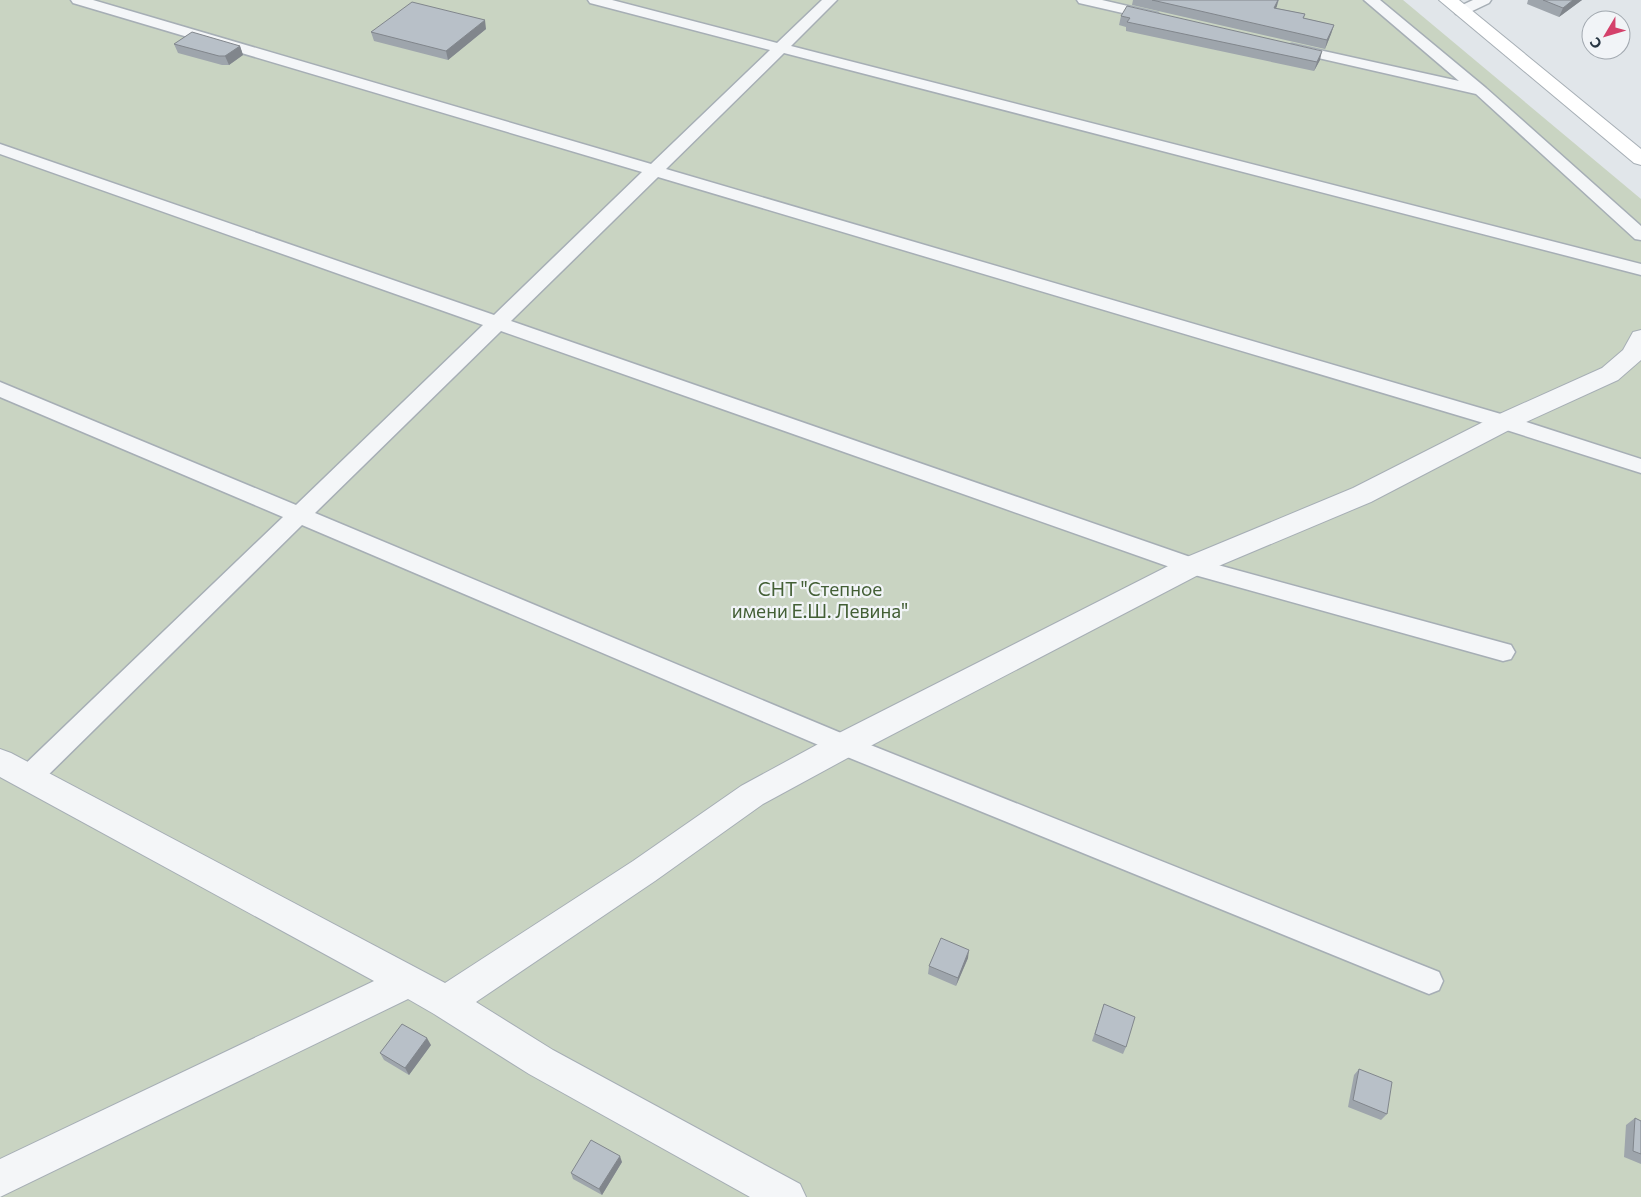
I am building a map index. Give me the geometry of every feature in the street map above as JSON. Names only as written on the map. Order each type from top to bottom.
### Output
[{"type":"street","points":[[1454,5],[1641,159]]},
{"type":"street","points":[[446,1002],[644,871],[752,795],[1192,566],[1362,495],[1504,422],[1610,374],[1633,354],[1641,337]]},
{"type":"street","points":[[0,762],[446,1002],[541,1062],[787,1197]]},
{"type":"street","points":[[0,1178],[408,982]]},
{"type":"lane","points":[[78,0],[1504,422],[1641,466]]},
{"type":"lane","points":[[595,0],[1641,270]]},
{"type":"lane","points":[[29,777],[830,0]]},
{"type":"lane","points":[[1084,0],[1171,20]]},
{"type":"lane","points":[[1370,0],[1481,92],[1641,234]]},
{"type":"lane","points":[[1454,5],[1484,0]]},
{"type":"lane","points":[[1277,44],[1481,92]]},
{"type":"lane","points":[[0,149],[1192,566],[1503,652]]},
{"type":"lane","points":[[0,389],[844,746],[1429,981]]},
{"type":"green space","name":"СНТ \"Степное имени Е.Ш. Левина\"","points":[[0,0],[1403,0],[1641,199],[1641,1197],[0,1197]]},
{"type":"building","points":[[1152,0],[1278,0],[1274,8],[1305,14],[1303,18],[1334,25],[1327,40]]},
{"type":"building","points":[[1543,0],[1573,0],[1563,8]]},
{"type":"building","points":[[412,2],[485,20],[446,51],[371,32]]},
{"type":"building","points":[[1127,6],[1322,51],[1317,62],[1127,22],[1130,18],[1121,16]]},
{"type":"building","points":[[192,32],[240,46],[225,56],[219,56],[174,44]]},
{"type":"building","points":[[941,938],[969,950],[958,978],[929,966]]},
{"type":"building","points":[[1104,1004],[1135,1017],[1126,1047],[1095,1034]]},
{"type":"building","points":[[402,1024],[427,1038],[405,1068],[380,1053]]},
{"type":"building","points":[[1359,1069],[1392,1082],[1387,1114],[1353,1100]]},
{"type":"building","points":[[1635,1118],[1641,1121],[1641,1154],[1633,1151]]},
{"type":"building","points":[[591,1140],[620,1156],[599,1189],[571,1173]]}]
